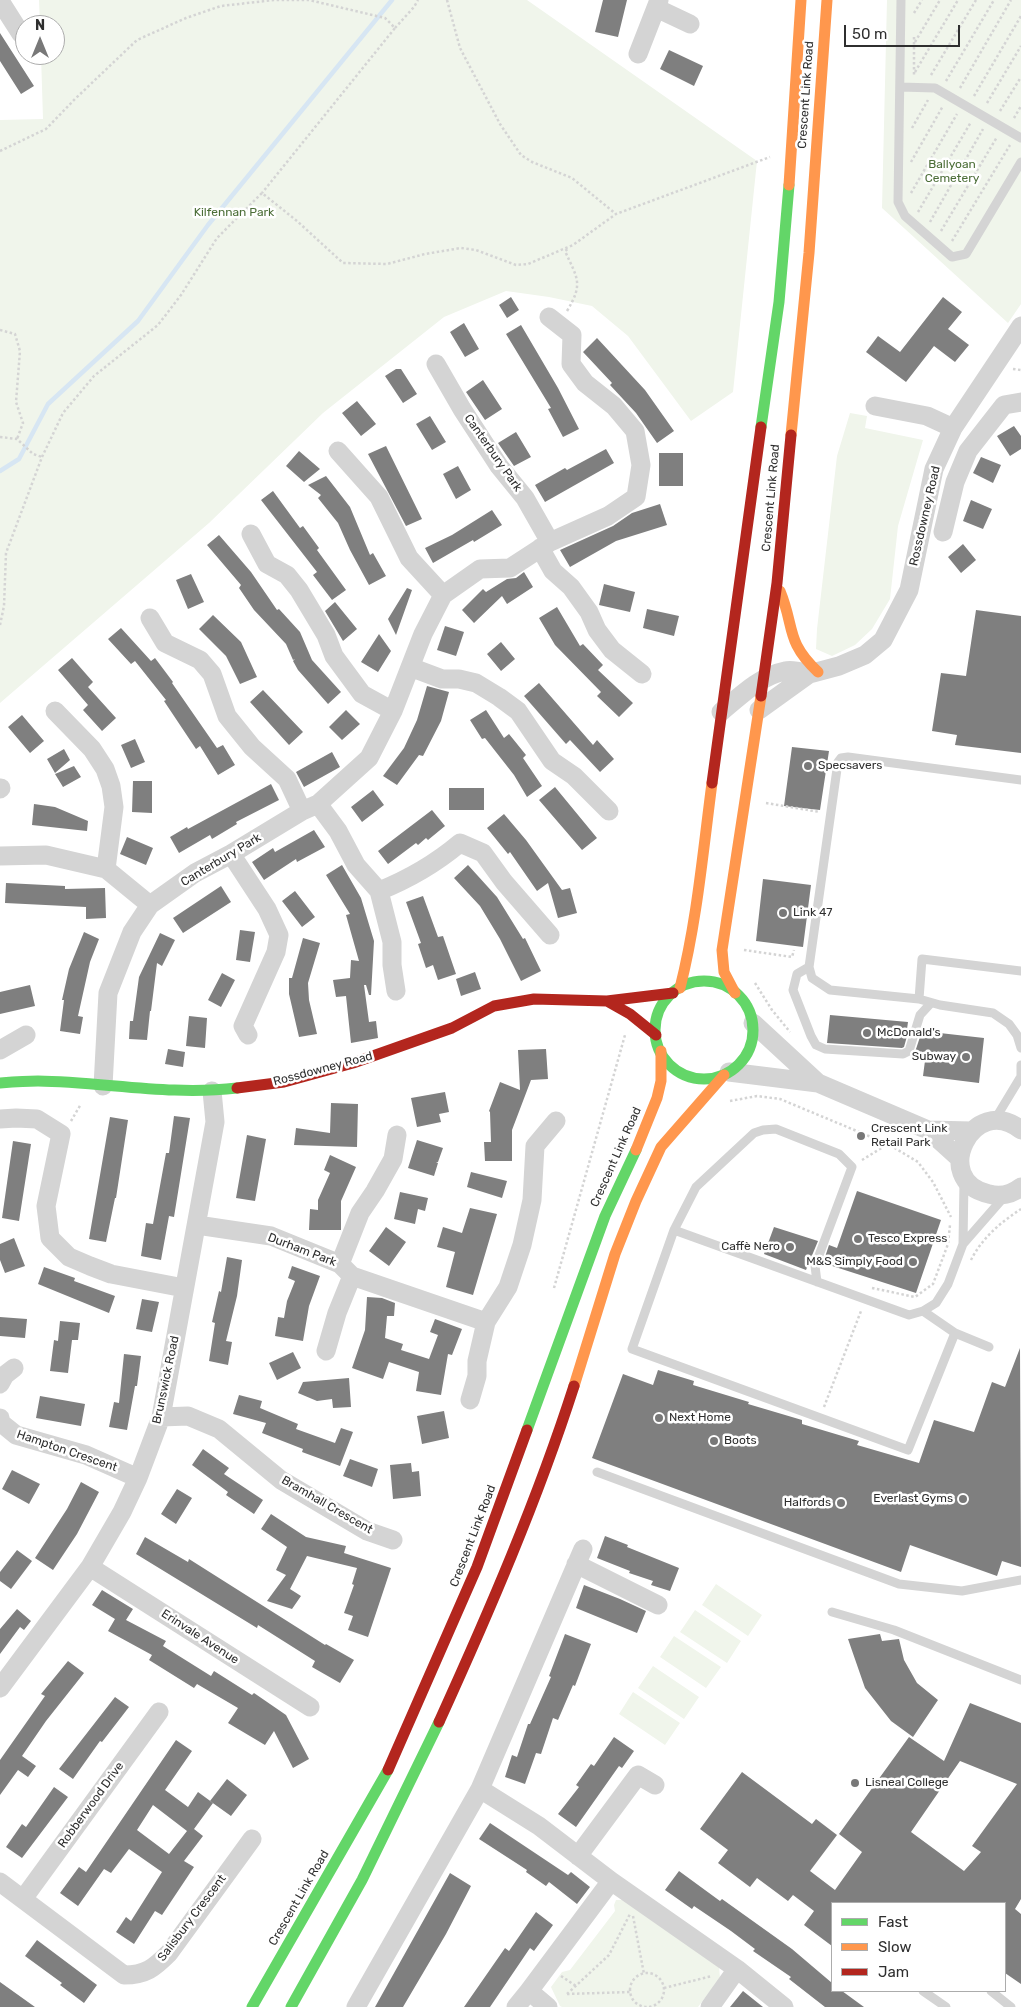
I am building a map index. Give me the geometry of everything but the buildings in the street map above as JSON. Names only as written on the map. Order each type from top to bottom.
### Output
[{"type":"main road","name":"Crescent Link Road","points":[[252,2007],[389,1768],[477,1567],[605,1216],[639,1143],[657,1098],[661,1081],[660,1051],[656,1035],[658,1014],[665,1001],[677,991],[688,956],[696,909],[721,712],[778,302],[794,131],[801,0]]},
{"type":"main road","name":"Crescent Link Road","points":[[291,2007],[367,1871],[428,1748],[498,1593],[560,1429],[615,1254],[636,1201],[661,1147],[727,1073],[739,1065],[749,1050],[753,1032],[752,1023],[746,1005],[735,993],[724,972],[722,950],[777,583],[809,253],[827,0]]},
{"type":"main road","points":[[777,583],[786,603],[792,638],[799,652],[814,673]]},
{"type":"main road","points":[[677,991],[699,982],[709,982],[719,984],[735,993]]},
{"type":"main road","name":"Rossdowney Road","points":[[0,1083],[38,1081],[160,1091],[212,1091],[284,1082],[353,1063],[452,1028],[494,1006],[534,999],[607,1001],[677,991]]},
{"type":"main road","name":"Rossdowney Road","points":[[607,1001],[630,1014],[656,1035]]},
{"type":"main road","name":"Crescent Link Road","points":[[660,1051],[676,1070],[690,1077],[708,1079],[727,1073]]},
{"type":"street","points":[[0,1],[15,25]]},
{"type":"street","points":[[638,54],[657,4],[690,24]]},
{"type":"street","name":"Canterbury Park","points":[[95,1086],[108,994],[132,932],[150,905],[195,873],[310,807],[369,758],[393,711],[423,634],[443,595],[480,569],[510,568],[545,545],[608,516],[636,497],[641,465],[635,431],[614,406],[585,383],[572,364],[572,335],[554,321]]},
{"type":"street","name":"Rossdowney Road","points":[[759,710],[814,673],[839,666],[865,655],[883,640],[909,590],[934,468],[953,428],[1021,326]]},
{"type":"street","name":"Canterbury Park","points":[[436,364],[462,409],[499,466],[525,498],[545,545]]},
{"type":"street","points":[[943,532],[955,482],[968,451],[1004,406],[1021,402]]},
{"type":"street","points":[[875,406],[927,416],[953,428]]},
{"type":"street","points":[[338,451],[379,497],[408,558],[443,595]]},
{"type":"street","points":[[251,534],[267,564],[287,575],[300,590],[326,635],[334,656],[362,694],[393,711]]},
{"type":"street","points":[[545,545],[553,571],[571,587],[589,612],[597,630],[612,650],[642,674]]},
{"type":"street","points":[[150,618],[165,643],[200,660],[212,674],[227,716],[252,747],[286,779],[310,807],[338,831],[356,865],[379,891],[392,942],[392,965],[396,991]]},
{"type":"street","points":[[410,667],[442,678],[459,679],[476,684],[499,697],[518,711],[552,761],[574,776],[609,811]]},
{"type":"street","name":"Rossdowney Road","points":[[721,712],[764,679],[785,671],[814,673]]},
{"type":"street","points":[[55,711],[92,749],[105,769],[111,786],[114,807],[106,869]]},
{"type":"street","points":[[379,891],[409,879],[444,857],[460,843],[483,853],[504,882],[550,935]]},
{"type":"street","points":[[231,854],[267,909],[279,935],[276,952],[243,1026],[248,1035]]},
{"type":"street","points":[[0,856],[46,855],[106,869],[150,905]]},
{"type":"street","points":[[752,1023],[818,1083]]},
{"type":"street","points":[[0,1050],[26,1035]]},
{"type":"street","points":[[727,1073],[818,1083],[928,1130],[959,1158]]},
{"type":"street","name":"Brunswick Road","points":[[0,1688],[90,1567],[122,1512],[138,1478],[161,1417],[216,1122],[212,1091]]},
{"type":"street","points":[[0,1119],[37,1119],[61,1134],[46,1206],[50,1238],[69,1258],[111,1274],[184,1288]]},
{"type":"street","points":[[470,1400],[477,1376],[477,1362],[486,1322],[508,1288],[522,1245],[532,1200],[535,1146],[556,1121]]},
{"type":"street","points":[[1016,1190],[994,1196],[982,1193],[972,1187],[964,1177],[959,1158],[961,1148],[972,1131],[982,1124],[994,1121],[1005,1122],[1021,1130]]},
{"type":"street","points":[[928,1130],[972,1131]]},
{"type":"street","points":[[326,1351],[337,1313],[360,1213],[393,1159],[396,1135]]},
{"type":"street","name":"Durham Park","points":[[197,1225],[271,1236],[346,1270],[486,1322]]},
{"type":"street","points":[[0,1384],[5,1375],[14,1368]]},
{"type":"street","name":"Bramhall Crescent","points":[[161,1417],[188,1416],[219,1429],[281,1480],[367,1530],[393,1540]]},
{"type":"street","name":"Hampton Crescent","points":[[0,1418],[1,1423],[16,1435],[86,1455],[138,1478]]},
{"type":"street","points":[[356,2007],[480,1789],[580,1556],[658,1604]]},
{"type":"street","name":"Erinvale Avenue","points":[[90,1567],[310,1707]]},
{"type":"street","name":"Robberwood Drive","points":[[22,1899],[159,1712]]},
{"type":"street","points":[[578,1856],[638,1775],[655,1785]]},
{"type":"street","points":[[480,1789],[539,1826],[611,1881],[737,1969],[784,2007]]},
{"type":"street","name":"Salisbury Crescent","points":[[0,1882],[124,1975],[137,1975],[154,1968],[169,1953],[252,1839]]},
{"type":"street","points":[[516,2007],[611,1881]]},
{"type":"street","points":[[710,2007],[737,1969]]},
{"type":"street","points":[[528,1991],[548,2007]]},
{"type":"lane","points":[[901,0],[898,202],[906,216],[952,256],[966,254],[1021,162]]},
{"type":"lane","points":[[900,87],[935,88],[1019,137]]},
{"type":"lane","points":[[1021,780],[848,757],[840,758],[809,967],[812,978],[830,990],[919,999],[931,1003],[993,1013],[1009,1024],[1017,1035],[1021,1048]]},
{"type":"lane","points":[[919,999],[922,959],[1021,971]]},
{"type":"lane","points":[[809,967],[797,974],[792,990],[816,1045],[825,1048],[903,1054],[909,1051],[920,1015],[931,1003]]},
{"type":"lane","points":[[994,1121],[1021,1082],[1021,1065]]},
{"type":"lane","points":[[817,1282],[815,1266],[852,1167],[840,1154],[776,1130],[763,1130],[754,1133],[696,1187],[674,1230],[632,1349],[908,1450],[955,1333]]},
{"type":"lane","points":[[674,1230],[909,1315],[923,1311],[936,1303],[948,1284],[963,1244],[964,1177]]},
{"type":"lane","points":[[963,1244],[1016,1190]]},
{"type":"lane","points":[[923,1311],[955,1333],[989,1347]]},
{"type":"lane","points":[[598,1472],[899,1584],[962,1591],[1021,1580]]},
{"type":"lane","points":[[832,1612],[894,1630],[1021,1680]]},
{"type":"lane","points":[[924,1992],[946,2007]]},
{"type":"lane","points":[[992,1992],[1011,2007]]},
{"type":"path","points":[[0,151],[46,129],[137,40],[186,18],[221,6],[274,0],[309,0],[385,18],[396,28]]},
{"type":"path","points":[[0,625],[4,606],[6,553],[42,457],[63,413],[94,376],[158,325],[181,295],[217,238],[262,193],[418,0]]},
{"type":"path","points":[[447,0],[460,48],[500,124],[521,155],[532,162],[572,178],[616,214]]},
{"type":"path","points":[[914,7],[914,13],[922,0]]},
{"type":"path","points":[[914,43],[940,0]]},
{"type":"path","points":[[914,73],[958,0]]},
{"type":"path","points":[[938,76],[929,75],[976,0]]},
{"type":"path","points":[[947,80],[994,0]]},
{"type":"path","points":[[960,88],[1011,0]]},
{"type":"path","points":[[974,96],[1021,16]]},
{"type":"path","points":[[914,33],[914,76],[921,76]]},
{"type":"path","points":[[987,103],[1021,46]]},
{"type":"path","points":[[942,77],[1015,119],[1021,106]]},
{"type":"path","points":[[1000,111],[1021,77]]},
{"type":"path","points":[[899,150],[935,88]]},
{"type":"path","points":[[899,182],[949,96]]},
{"type":"path","points":[[902,209],[962,104]]},
{"type":"path","points":[[912,222],[977,112]]},
{"type":"path","points":[[924,232],[989,119]]},
{"type":"path","points":[[935,241],[1003,128]]},
{"type":"path","points":[[946,251],[1019,137]]},
{"type":"path","points":[[554,321],[578,289],[578,279],[565,251],[573,245],[616,214],[776,155]]},
{"type":"path","points":[[262,193],[297,221],[342,263],[387,264],[426,254],[461,248],[476,250],[516,265],[528,264],[573,245]]},
{"type":"path","points":[[0,330],[15,334],[20,351],[16,402],[23,423],[17,439]]},
{"type":"path","points":[[0,438],[17,439],[33,454],[42,457]]},
{"type":"path","points":[[762,802],[831,813]]},
{"type":"path","points":[[741,956],[740,949],[792,957],[794,950]]},
{"type":"path","points":[[752,978],[772,1010],[795,1038]]},
{"type":"path","points":[[553,1295],[630,1014]]},
{"type":"path","points":[[61,1134],[95,1086]]},
{"type":"path","points":[[771,1098],[888,1144],[918,1162],[936,1188],[951,1217],[948,1244],[933,1284],[915,1296],[870,1287]]},
{"type":"path","points":[[852,1167],[888,1144]]},
{"type":"path","points":[[968,1268],[976,1251],[991,1234],[1006,1219],[1021,1209]]},
{"type":"path","points":[[820,1418],[861,1311]]},
{"type":"path","points":[[630,1992],[567,1994],[609,1955],[632,1911],[644,1974]]},
{"type":"path","points":[[664,1988],[737,1969]]},
{"type":"path","points":[[644,1974],[654,1974],[659,1978],[664,1988],[661,2000],[651,2007],[635,2002],[630,1992],[633,1980],[637,1976],[644,1974]]},
{"type":"green space","name":"Kilfennan Park","points":[[39,0],[527,0],[757,161],[733,392],[691,421],[628,336],[592,306],[506,291],[444,317],[323,413],[209,523],[0,703],[0,120],[43,119],[41,65],[65,65],[65,15],[40,15]]},
{"type":"green space","name":"Ballyoan Cemetery","points":[[887,0],[1021,0],[1021,304],[1008,323],[882,208]]},
{"type":"green space","points":[[850,413],[867,416],[865,428],[923,440],[898,526],[890,599],[872,629],[855,645],[832,656],[816,649],[817,629],[837,456]]},
{"type":"green space","points":[[716,1584],[762,1615],[748,1636],[702,1605]]},
{"type":"green space","points":[[695,1610],[741,1641],[727,1663],[680,1632]]},
{"type":"green space","points":[[674,1636],[721,1667],[706,1688],[660,1657]]},
{"type":"green space","points":[[653,1666],[699,1697],[684,1719],[638,1688]]},
{"type":"green space","points":[[633,1692],[680,1723],[665,1745],[619,1714]]},
{"type":"green space","points":[[616,1900],[623,1900],[719,1966],[720,1978],[698,2007],[560,2006],[551,1987],[562,1972],[570,1970],[615,1911],[614,1905]]},
{"type":"waterway","points":[[0,471],[19,459],[48,404],[138,321],[208,225],[392,0]]},
{"type":"traffic: fast","points":[[761,427],[779,302],[789,185]]},
{"type":"traffic: fast","points":[[704,981],[723,985],[738,996],[749,1011],[753,1030],[749,1049],[738,1064],[723,1075],[704,1079],[685,1075],[670,1064],[659,1049],[655,1030],[659,1011],[670,996],[685,985],[704,981]]},
{"type":"traffic: fast","points":[[0,1083],[63,1082],[162,1090],[237,1088]]},
{"type":"traffic: fast","points":[[527,1430],[605,1216],[636,1150]]},
{"type":"traffic: fast","points":[[291,2007],[362,1880],[439,1722]]},
{"type":"traffic: fast","points":[[252,2007],[388,1770]]},
{"type":"traffic: slow","points":[[789,185],[801,0]]},
{"type":"traffic: slow","points":[[791,435],[809,253],[827,0]]},
{"type":"traffic: slow","points":[[780,591],[795,642],[800,651],[818,672]]},
{"type":"traffic: slow","points":[[735,993],[724,972],[722,950],[761,696]]},
{"type":"traffic: slow","points":[[680,988],[695,912],[712,783]]},
{"type":"traffic: slow","points":[[636,1150],[657,1098],[661,1081],[661,1051]]},
{"type":"traffic: slow","points":[[574,1386],[615,1254],[636,1201],[661,1147],[724,1075]]},
{"type":"traffic: jam","points":[[712,783],[761,427]]},
{"type":"traffic: jam","points":[[761,696],[777,583],[791,435]]},
{"type":"traffic: jam","points":[[237,1088],[284,1082],[353,1063],[452,1028],[494,1006],[534,999],[607,1001],[673,993]]},
{"type":"traffic: jam","points":[[607,1001],[630,1014],[656,1035]]},
{"type":"traffic: jam","points":[[439,1722],[528,1514],[574,1386]]},
{"type":"traffic: jam","points":[[388,1770],[477,1567],[527,1430]]},
{"type":"place","name":"Specsavers","points":[[808,766]]},
{"type":"place","name":"Link 47","points":[[783,913]]},
{"type":"place","name":"McDonald's","points":[[867,1033]]},
{"type":"place","name":"Subway","points":[[966,1057]]},
{"type":"place","name":"Crescent Link Retail Park","points":[[861,1136]]},
{"type":"place","name":"Tesco Express","points":[[858,1239]]},
{"type":"place","name":"Caffè Nero","points":[[790,1247]]},
{"type":"place","name":"M&S Simply Food","points":[[913,1262]]},
{"type":"place","name":"Next Home","points":[[659,1418]]},
{"type":"place","name":"Boots","points":[[714,1441]]},
{"type":"place","name":"Everlast Gyms","points":[[963,1499]]},
{"type":"place","name":"Halfords","points":[[841,1503]]},
{"type":"place","name":"Lisneal College","points":[[855,1783]]}]
